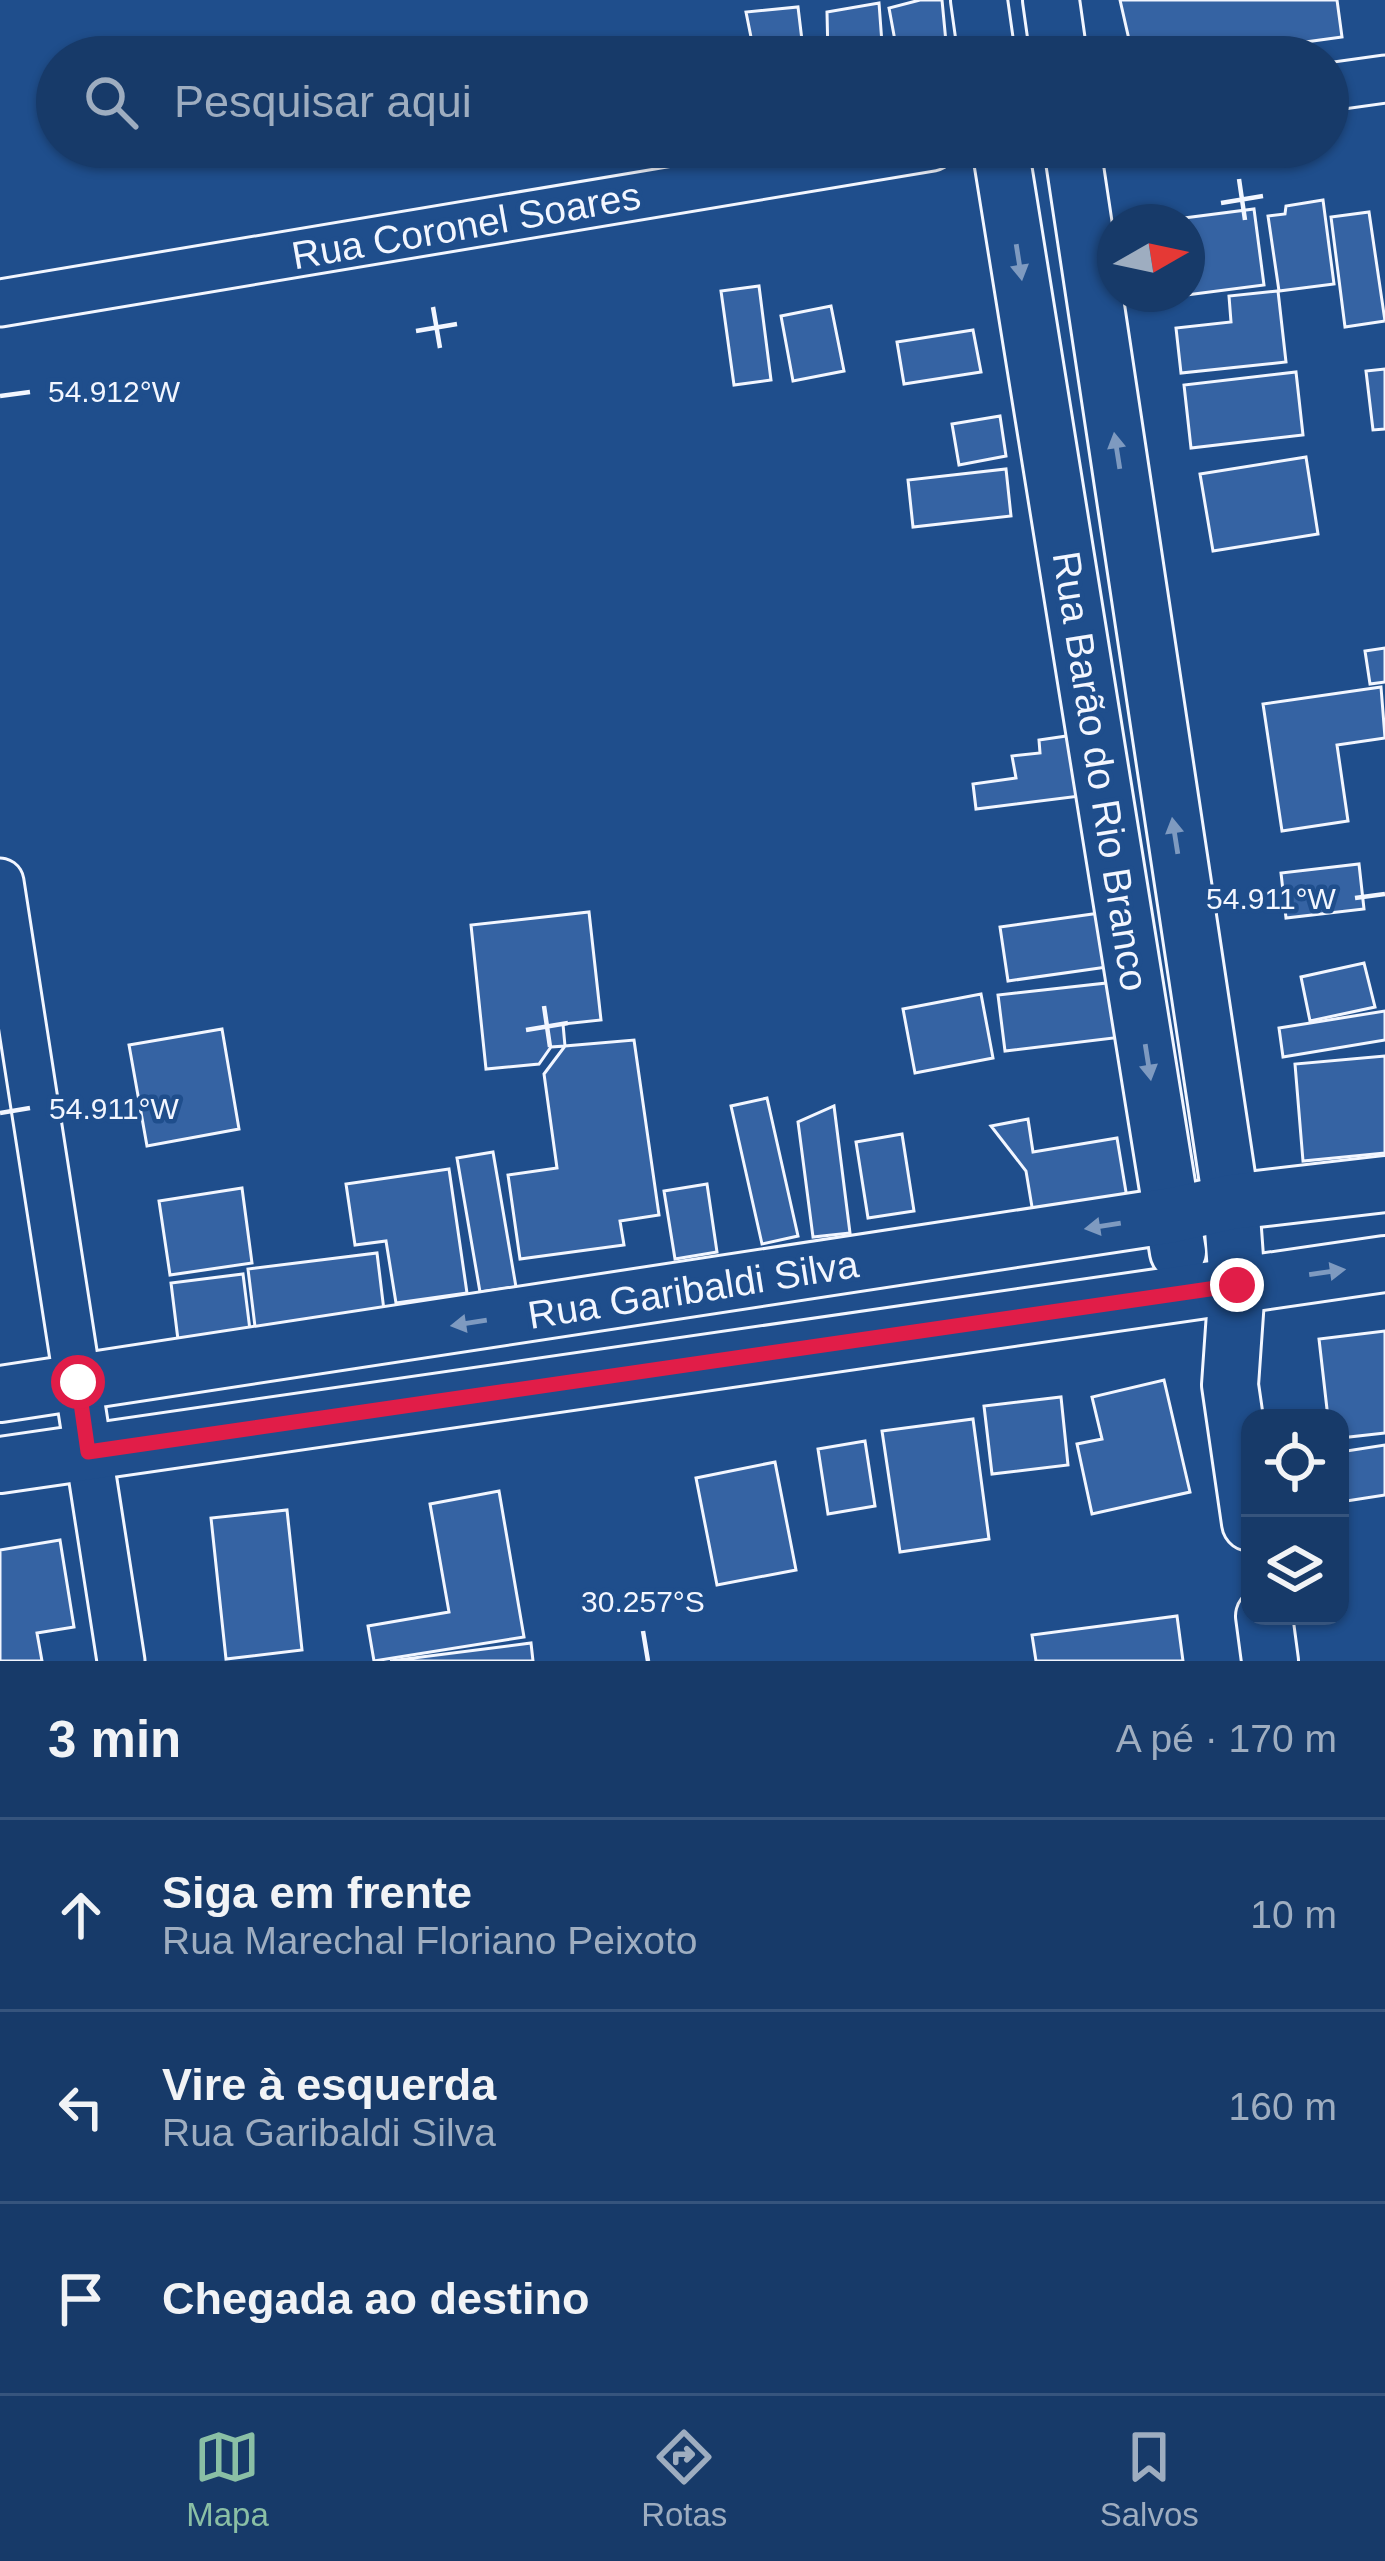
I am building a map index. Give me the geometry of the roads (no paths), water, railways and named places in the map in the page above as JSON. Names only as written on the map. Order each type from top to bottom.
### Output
[{"type":"street","points":[[979,0],[984,36]]},
{"type":"street","points":[[1051,0],[1056,36]]},
{"type":"street","points":[[1349,84],[1385,79]]},
{"type":"street","name":"Rua Coronel Soares","points":[[0,303],[807,168]]},
{"type":"street","name":"Rua Barão do Rio Branco","points":[[1003,168],[1183,1290],[1230,1385]]},
{"type":"street","name":"Rua Barão do Rio Branco","points":[[1075,168],[1231,1202],[1237,1285],[1230,1385],[1249,1517]]},
{"type":"street","points":[[0,883],[121,1661]]},
{"type":"street","name":"Rua Garibaldi Silva","points":[[0,1394],[1173,1216],[1231,1202],[1385,1184]]},
{"type":"street","name":"Rua Garibaldi Silva","points":[[0,1465],[1385,1264]]},
{"type":"street","points":[[629,1299],[640,1370]]},
{"type":"street","points":[[1265,1625],[1270,1661]]}]
